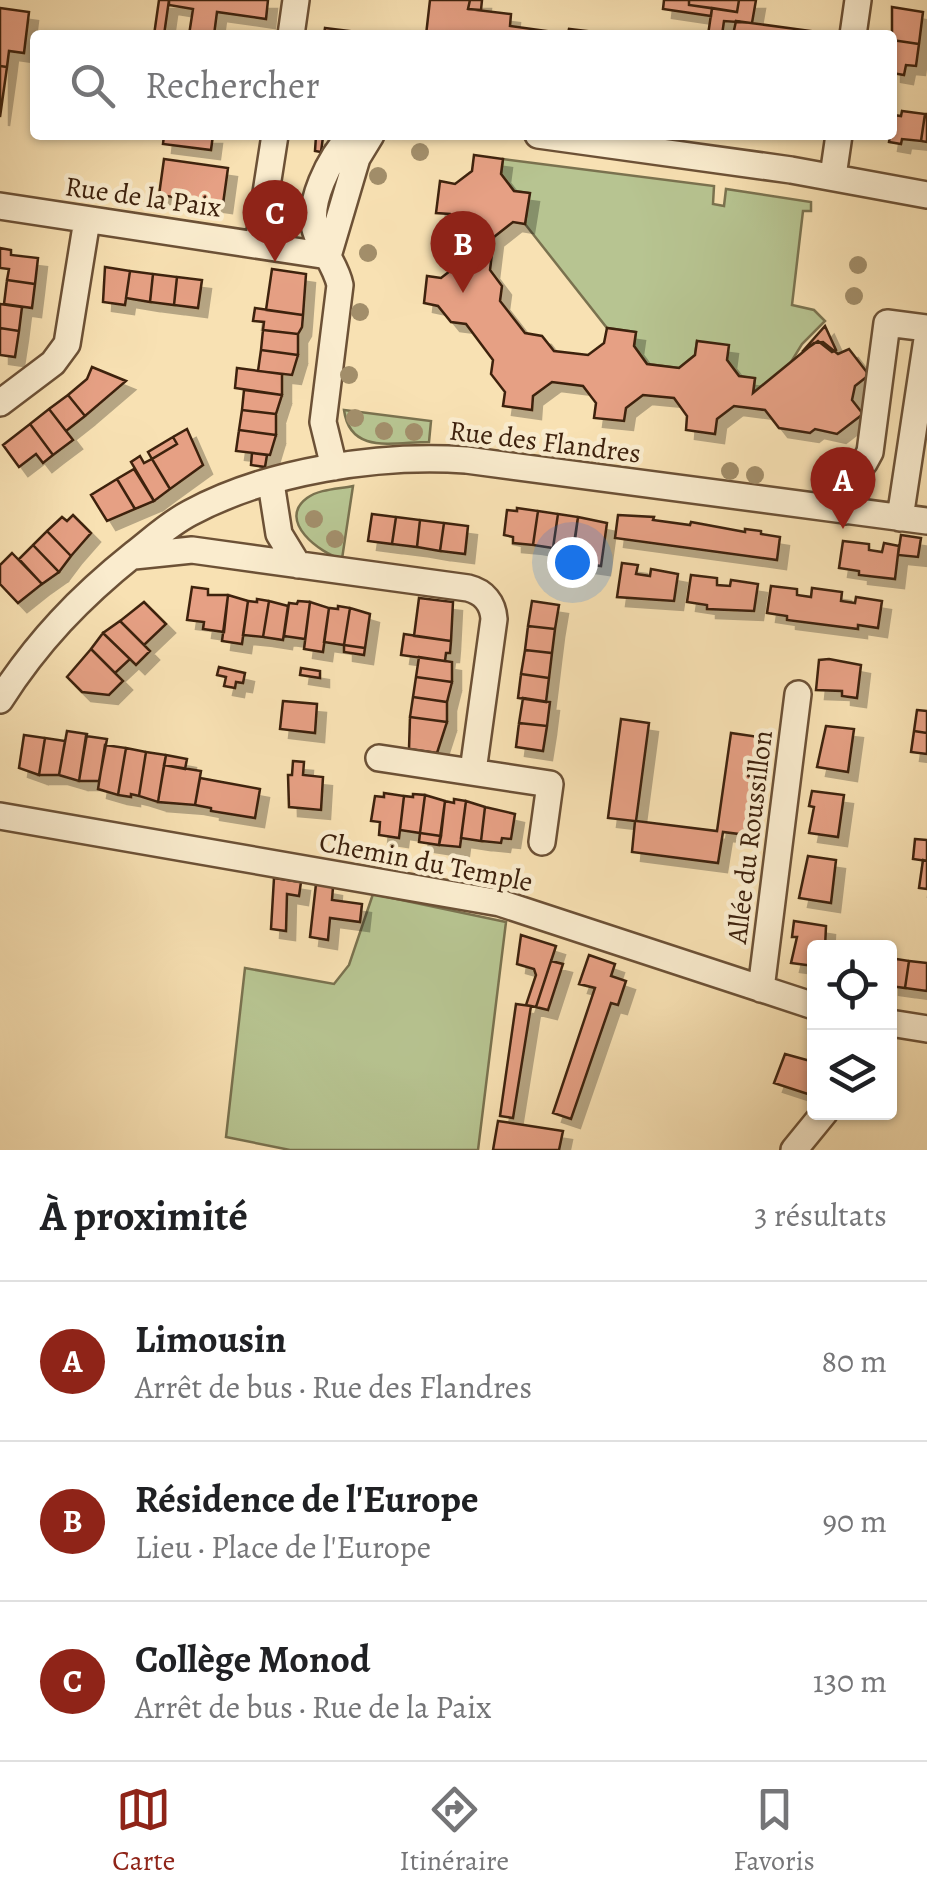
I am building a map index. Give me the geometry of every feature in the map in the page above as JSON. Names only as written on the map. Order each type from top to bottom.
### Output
[{"type":"street","points":[[291,30],[296,0]]},
{"type":"street","points":[[854,30],[858,0]]},
{"type":"street","points":[[258,244],[274,140]]},
{"type":"street","points":[[334,467],[323,422],[340,293],[336,270],[314,228],[317,200],[330,163],[347,140]]},
{"type":"street","points":[[328,256],[356,158],[368,140]]},
{"type":"street","points":[[574,140],[833,176],[927,195]]},
{"type":"street","points":[[833,176],[838,140]]},
{"type":"street","name":"Rue de la Paix","points":[[0,206],[328,256]]},
{"type":"street","points":[[0,404],[54,363],[67,344],[88,220]]},
{"type":"street","points":[[846,511],[851,469],[864,463],[870,452],[887,323],[927,328]]},
{"type":"street","points":[[900,518],[927,339]]},
{"type":"street","name":"Rue des Flandres","points":[[0,700],[31,654],[64,616],[132,556],[191,512],[271,483],[334,467],[429,458],[466,460],[927,521]]},
{"type":"street","points":[[271,483],[280,534],[298,565]]},
{"type":"street","points":[[191,512],[188,533],[192,550]]},
{"type":"street","points":[[260,560],[280,534]]},
{"type":"street","points":[[132,556],[192,550],[468,588],[486,598],[494,612],[493,629],[473,771]]},
{"type":"street","name":"Allée du Roussillon","points":[[761,988],[798,694]]},
{"type":"street","points":[[379,758],[550,784],[542,842]]},
{"type":"street","name":"Chemin du Temple","points":[[5,814],[500,903],[807,1004]]},
{"type":"street","points":[[897,1024],[927,1030]]},
{"type":"street","points":[[794,1150],[818,1120]]},
{"type":"green space","points":[[503,159],[714,186],[713,204],[724,206],[726,189],[811,202],[811,211],[803,211],[792,305],[814,310],[825,321],[802,344],[788,367],[753,393],[755,379],[739,376],[727,360],[697,341],[695,355],[679,368],[647,364],[634,346],[636,332],[607,328],[525,224],[529,193],[514,191],[501,174]]},
{"type":"green space","points":[[344,410],[431,421],[429,442],[388,444],[364,440],[348,424]]},
{"type":"green space","points":[[353,486],[342,559],[314,544],[296,517],[299,507],[312,495]]},
{"type":"green space","points":[[373,894],[506,922],[478,1150],[290,1150],[226,1137],[245,968],[334,984],[349,965]]},
{"type":"building","points":[[159,0],[169,0],[165,30],[155,30]]},
{"type":"building","points":[[169,0],[268,0],[266,19],[217,12],[215,30],[190,30],[193,9],[169,5]]},
{"type":"building","points":[[430,0],[470,0],[468,9],[511,14],[510,26],[539,30],[427,30]]},
{"type":"building","points":[[470,0],[482,0],[481,10],[468,9]]},
{"type":"building","points":[[664,0],[689,0],[689,5],[712,8],[711,16],[663,9]]},
{"type":"building","points":[[689,0],[739,0],[737,12],[689,5]]},
{"type":"building","points":[[739,0],[756,0],[752,23],[724,21],[723,30],[709,30],[712,8],[737,12]]},
{"type":"building","points":[[892,7],[923,12],[919,44],[897,41],[897,30],[892,30]]},
{"type":"building","points":[[0,8],[29,12],[24,53],[9,51],[7,67],[0,66]]},
{"type":"building","points":[[736,21],[804,30],[734,30]]},
{"type":"building","points":[[897,41],[919,44],[916,66],[906,65],[904,75],[897,74]]},
{"type":"building","points":[[0,66],[7,67],[0,117]]},
{"type":"building","points":[[902,111],[925,114],[921,141],[889,142],[897,140],[897,116],[901,116]]},
{"type":"building","points":[[927,114],[927,142],[921,141]]},
{"type":"building","points":[[163,140],[212,140],[211,150],[163,144]]},
{"type":"building","points":[[316,140],[323,140],[321,152],[315,151]]},
{"type":"building","points":[[474,155],[503,159],[501,174],[514,191],[530,193],[525,224],[513,222],[494,237],[490,270],[502,286],[500,301],[525,333],[542,336],[554,351],[588,355],[604,343],[607,328],[636,332],[634,346],[647,364],[679,368],[695,355],[697,341],[729,345],[727,360],[739,376],[755,378],[753,393],[814,343],[823,342],[838,354],[849,349],[869,375],[855,386],[852,400],[863,414],[837,434],[815,429],[810,433],[779,428],[765,410],[734,406],[717,419],[715,434],[686,430],[687,416],[674,398],[643,395],[626,408],[624,421],[594,418],[596,403],[583,386],[552,382],[533,396],[532,410],[503,406],[505,392],[491,374],[493,360],[466,324],[451,322],[438,306],[424,303],[427,276],[441,278],[459,264],[463,233],[450,214],[436,213],[440,181],[455,184],[472,171]]},
{"type":"building","points":[[164,159],[228,168],[223,204],[159,195]]},
{"type":"building","points":[[273,203],[286,205],[283,223],[270,222]]},
{"type":"building","points":[[0,248],[11,250],[11,255],[38,258],[35,284],[7,280],[9,269],[0,268]]},
{"type":"building","points":[[105,267],[130,271],[125,305],[103,302]]},
{"type":"building","points":[[272,269],[306,274],[303,315],[266,310]]},
{"type":"building","points":[[130,271],[153,274],[150,302],[126,298]]},
{"type":"building","points":[[153,274],[177,277],[174,305],[150,302]]},
{"type":"building","points":[[177,277],[202,280],[198,308],[174,305]]},
{"type":"building","points":[[7,280],[35,284],[32,308],[4,304]]},
{"type":"building","points":[[0,304],[22,307],[19,331],[0,328]]},
{"type":"building","points":[[255,308],[303,315],[302,327],[298,334],[263,330],[264,322],[253,321]]},
{"type":"building","points":[[825,326],[836,350],[832,352],[818,341],[802,352]]},
{"type":"building","points":[[0,328],[19,331],[15,357],[0,355]]},
{"type":"building","points":[[263,330],[298,334],[298,355],[261,350]]},
{"type":"building","points":[[261,350],[298,355],[292,375],[258,371]]},
{"type":"building","points":[[92,367],[126,381],[85,416],[68,395],[87,379]]},
{"type":"building","points":[[237,368],[282,374],[282,395],[235,388]]},
{"type":"building","points":[[244,390],[282,395],[276,414],[242,410]]},
{"type":"building","points":[[68,395],[85,416],[66,431],[49,409]]},
{"type":"building","points":[[49,409],[73,440],[53,455],[30,424]]},
{"type":"building","points":[[242,410],[276,414],[276,435],[239,430]]},
{"type":"building","points":[[30,424],[53,455],[43,463],[36,454],[19,467],[3,445]]},
{"type":"building","points":[[187,429],[203,465],[170,489],[152,459],[177,444],[173,437]]},
{"type":"building","points":[[239,430],[276,435],[270,455],[236,451]]},
{"type":"building","points":[[173,437],[177,444],[152,459],[148,452]]},
{"type":"building","points":[[252,453],[267,455],[265,467],[251,465]]},
{"type":"building","points":[[140,456],[144,463],[152,459],[170,489],[154,501],[131,462]]},
{"type":"building","points":[[134,469],[154,501],[135,509],[117,479]]},
{"type":"building","points":[[117,479],[135,509],[107,521],[91,495]]},
{"type":"building","points":[[507,510],[538,511],[533,545],[513,543],[513,537],[504,535]]},
{"type":"building","points":[[538,511],[558,514],[553,548],[533,545]]},
{"type":"building","points":[[372,514],[396,517],[392,544],[368,541]]},
{"type":"building","points":[[558,514],[578,517],[573,550],[553,548]]},
{"type":"building","points":[[73,515],[91,533],[71,556],[47,531],[62,517],[67,521]]},
{"type":"building","points":[[618,515],[761,531],[780,537],[777,560],[615,538]]},
{"type":"building","points":[[396,517],[420,520],[417,547],[392,544]]},
{"type":"building","points":[[578,517],[607,523],[601,566],[572,562]]},
{"type":"building","points":[[420,520],[444,523],[440,551],[417,547]]},
{"type":"building","points":[[444,523],[468,526],[465,554],[440,551]]},
{"type":"building","points":[[47,531],[71,556],[59,572],[33,545]]},
{"type":"building","points":[[901,535],[921,538],[918,557],[898,555]]},
{"type":"building","points":[[843,541],[869,544],[869,550],[882,552],[884,543],[899,546],[895,579],[859,575],[859,571],[839,568]]},
{"type":"building","points":[[33,545],[59,572],[42,584],[19,559]]},
{"type":"building","points":[[12,553],[42,584],[18,603],[0,584],[0,565]]},
{"type":"building","points":[[622,563],[638,565],[636,574],[650,576],[651,569],[678,574],[674,601],[617,597]]},
{"type":"building","points":[[691,575],[717,578],[717,585],[730,586],[731,580],[758,584],[754,611],[707,609],[707,605],[687,602]]},
{"type":"building","points":[[771,586],[797,589],[797,595],[811,597],[812,588],[842,592],[841,601],[855,603],[856,597],[882,601],[878,628],[787,620],[787,616],[767,613]]},
{"type":"building","points":[[192,587],[208,589],[208,595],[228,595],[224,632],[203,629],[204,622],[187,620]]},
{"type":"building","points":[[228,595],[248,601],[242,644],[222,641]]},
{"type":"building","points":[[419,598],[453,602],[451,641],[414,636]]},
{"type":"building","points":[[248,601],[269,601],[263,637],[243,635]]},
{"type":"building","points":[[269,601],[288,606],[283,640],[263,637]]},
{"type":"building","points":[[532,601],[559,605],[555,629],[528,626]]},
{"type":"building","points":[[144,602],[166,624],[144,645],[120,621]]},
{"type":"building","points":[[310,602],[305,639],[284,636],[289,603]]},
{"type":"building","points":[[310,602],[329,608],[323,652],[304,649]]},
{"type":"building","points":[[329,608],[350,608],[344,645],[324,642]]},
{"type":"building","points":[[350,608],[370,614],[365,648],[344,645]]},
{"type":"building","points":[[120,621],[150,651],[136,665],[103,633]]},
{"type":"building","points":[[528,626],[555,629],[552,653],[525,650]]},
{"type":"building","points":[[103,633],[130,659],[115,673],[91,649]]},
{"type":"building","points":[[404,634],[451,641],[450,653],[446,653],[445,661],[401,655]]},
{"type":"building","points":[[344,645],[365,648],[364,655],[344,652]]},
{"type":"building","points":[[91,649],[123,681],[109,695],[82,692],[67,677]]},
{"type":"building","points":[[525,650],[552,653],[549,678],[521,674]]},
{"type":"building","points":[[419,657],[452,662],[452,682],[416,677]]},
{"type":"building","points":[[819,660],[861,665],[857,698],[842,696],[842,691],[816,690]]},
{"type":"building","points":[[219,667],[245,673],[243,683],[236,682],[235,688],[224,686],[226,677],[217,675]]},
{"type":"building","points":[[301,668],[320,671],[320,678],[300,675]]},
{"type":"building","points":[[521,674],[549,678],[546,702],[518,698]]},
{"type":"building","points":[[416,677],[452,682],[447,702],[413,697]]},
{"type":"building","points":[[413,697],[447,702],[447,722],[410,717]]},
{"type":"building","points":[[523,698],[550,702],[547,726],[519,723]]},
{"type":"building","points":[[283,701],[317,704],[315,733],[280,729]]},
{"type":"building","points":[[917,710],[927,711],[927,733],[914,731]]},
{"type":"building","points":[[410,717],[447,722],[437,753],[409,749]]},
{"type":"building","points":[[621,719],[649,723],[636,821],[717,831],[731,733],[759,737],[747,835],[723,832],[718,863],[632,852],[635,821],[608,818]]},
{"type":"building","points":[[519,723],[547,726],[543,751],[516,747]]},
{"type":"building","points":[[826,726],[854,729],[848,772],[817,767]]},
{"type":"building","points":[[67,731],[87,734],[79,781],[59,775]]},
{"type":"building","points":[[914,731],[927,733],[927,754],[911,752]]},
{"type":"building","points":[[24,735],[45,738],[39,775],[19,768]]},
{"type":"building","points":[[86,736],[107,739],[99,781],[79,781]]},
{"type":"building","points":[[45,738],[65,741],[59,775],[39,775]]},
{"type":"building","points":[[105,745],[126,748],[118,795],[98,789]]},
{"type":"building","points":[[126,748],[146,752],[139,796],[118,795]]},
{"type":"building","points":[[146,752],[166,755],[158,802],[139,796]]},
{"type":"building","points":[[166,755],[187,759],[185,769],[164,765]]},
{"type":"building","points":[[293,761],[304,762],[303,775],[323,777],[321,810],[289,807],[288,775],[292,775]]},
{"type":"building","points":[[164,765],[201,771],[195,805],[158,802]]},
{"type":"building","points":[[200,778],[260,789],[255,818],[195,805]]},
{"type":"building","points":[[812,791],[844,795],[838,837],[809,833],[814,807],[809,806]]},
{"type":"building","points":[[384,793],[404,796],[399,838],[379,835],[380,822],[371,821],[375,796],[384,797]]},
{"type":"building","points":[[425,795],[420,833],[400,830],[404,796]]},
{"type":"building","points":[[425,795],[445,801],[441,836],[420,833]]},
{"type":"building","points":[[454,799],[466,801],[460,847],[439,845],[445,801],[454,803]]},
{"type":"building","points":[[466,801],[485,807],[481,841],[461,838]]},
{"type":"building","points":[[485,807],[515,814],[511,839],[502,838],[501,843],[481,841]]},
{"type":"building","points":[[420,833],[441,836],[439,845],[419,842]]},
{"type":"building","points":[[915,839],[927,840],[927,861],[913,859]]},
{"type":"building","points":[[808,856],[836,860],[831,903],[799,898]]},
{"type":"building","points":[[923,860],[927,861],[927,889],[919,888]]},
{"type":"building","points":[[274,878],[301,882],[299,896],[287,894],[286,931],[271,929]]},
{"type":"building","points":[[316,884],[333,887],[332,900],[362,904],[360,922],[330,918],[328,940],[310,937]]},
{"type":"building","points":[[794,921],[826,926],[825,940],[807,940],[807,965],[791,963],[797,937],[792,937]]},
{"type":"building","points":[[521,935],[556,946],[536,1007],[526,1005],[536,975],[534,969],[517,964]]},
{"type":"building","points":[[589,955],[615,964],[611,976],[626,981],[618,1005],[611,1003],[571,1119],[553,1113],[595,988],[579,984]]},
{"type":"building","points":[[897,959],[909,961],[905,988],[897,987]]},
{"type":"building","points":[[551,961],[563,964],[548,1010],[536,1007]]},
{"type":"building","points":[[909,961],[927,963],[927,991],[905,988]]},
{"type":"building","points":[[516,1004],[531,1006],[513,1118],[500,1116]]},
{"type":"building","points":[[785,1054],[807,1060],[807,1094],[774,1083]]},
{"type":"building","points":[[498,1121],[563,1131],[559,1150],[493,1150]]},
{"type":"place","name":"Collège Monod","points":[[275,262]]},
{"type":"place","name":"Résidence de l'Europe","points":[[463,293]]},
{"type":"place","name":"Limousin","points":[[843,529]]}]
